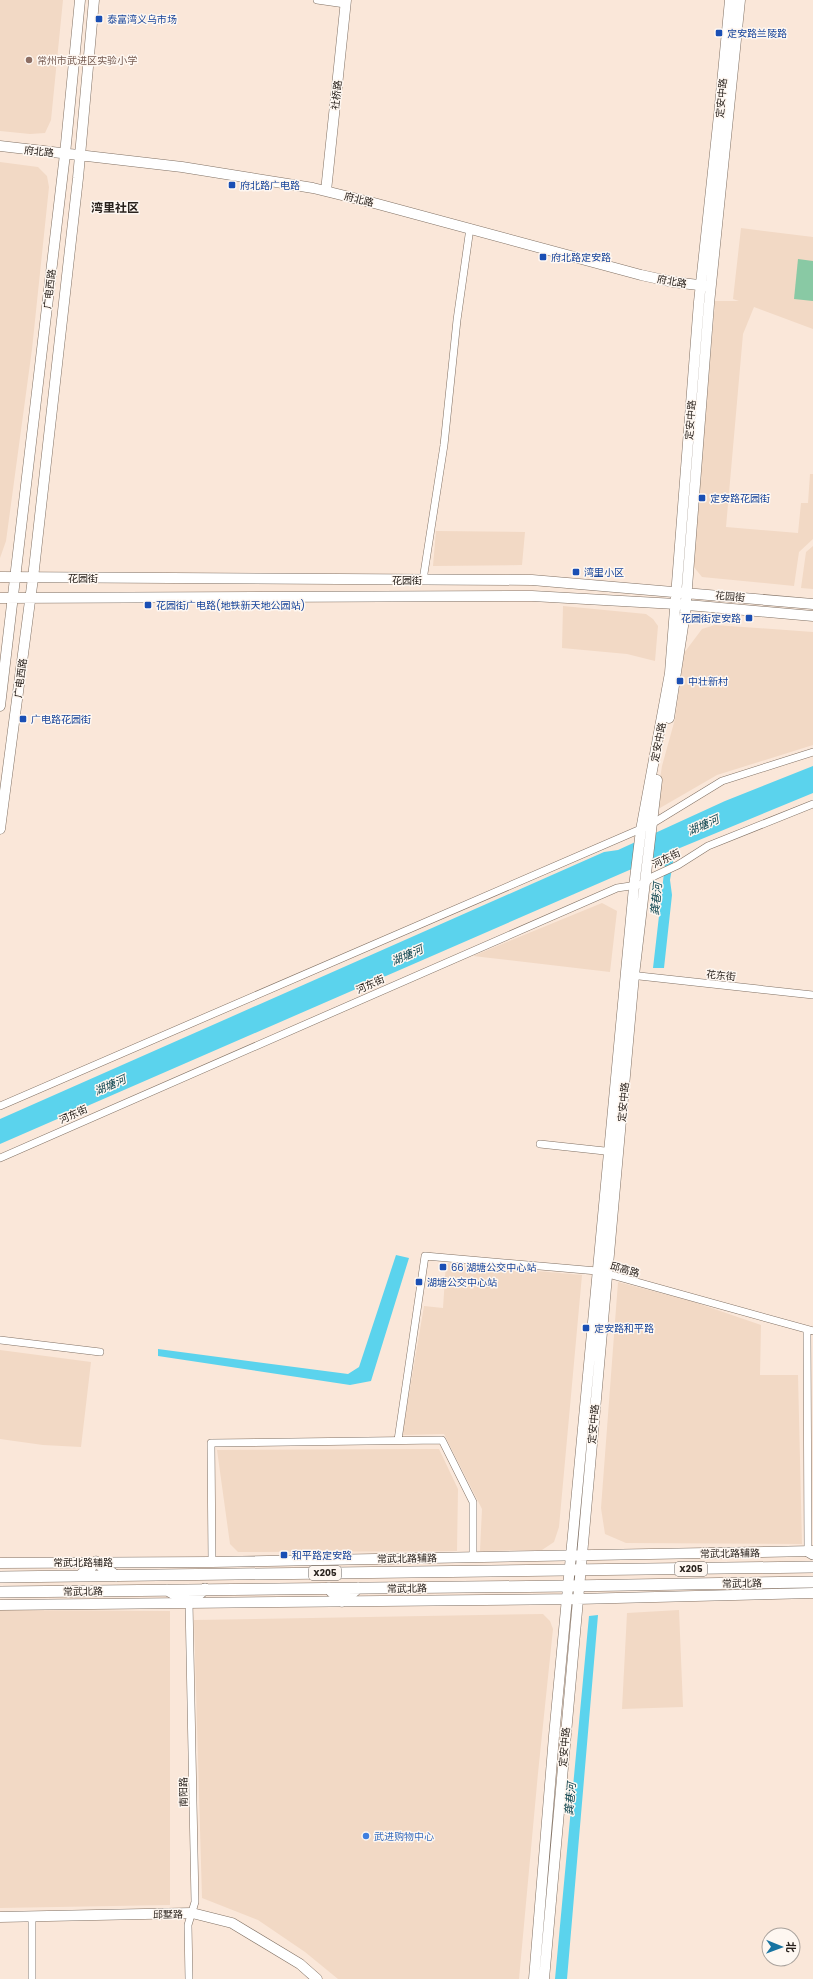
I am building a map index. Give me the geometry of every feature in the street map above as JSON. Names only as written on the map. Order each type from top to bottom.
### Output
[{"type":"main road","name":"广电西路","points":[[0,706],[65,154],[80,0]]},
{"type":"main road","name":"广电西路","points":[[0,829],[31,599],[80,155],[94,0]]},
{"type":"main road","name":"定安中路","points":[[630,975],[644,876],[645,831],[681,604],[730,0]]},
{"type":"main road","name":"定安中路","points":[[706,286],[740,0]]},
{"type":"main road","name":"社桥路","points":[[326,191],[346,2]]},
{"type":"main road","name":"府北路","points":[[0,146],[182,167],[326,191],[470,228],[641,275],[673,282],[706,286]]},
{"type":"main road","name":"花园街","points":[[0,577],[532,580],[813,604]]},
{"type":"main road","name":"花园街","points":[[0,598],[532,596],[681,604],[813,616]]},
{"type":"main road","name":"定安中路","points":[[575,1571],[571,1556],[614,1152],[630,975],[634,886],[644,876]]},
{"type":"main road","name":"定安中路","points":[[544,1979],[573,1586],[575,1571],[582,1556],[602,1273]]},
{"type":"main road","name":"常武北路辅路","points":[[0,1563],[212,1562],[811,1552]]},
{"type":"main road","points":[[80,1576],[96,1562],[116,1576]]},
{"type":"main road","name":"常武北路","points":[[0,1577],[813,1567]]},
{"type":"main road","name":"常武北路","points":[[0,1592],[813,1582]]},
{"type":"main road","points":[[328,1588],[342,1601]]},
{"type":"main road","points":[[342,1601],[358,1588]]},
{"type":"main road","points":[[166,1590],[189,1602]]},
{"type":"main road","points":[[189,1602],[205,1590]]},
{"type":"main road","points":[[0,1605],[572,1599],[813,1593]]},
{"type":"main road","name":"定安中路","points":[[534,1979],[572,1599]]},
{"type":"main road","name":"邱墅路","points":[[0,1917],[192,1913],[232,1924],[300,1964],[317,1979]]},
{"type":"street","points":[[317,0],[346,2]]},
{"type":"street","points":[[423,580],[444,445],[457,320],[470,228]]},
{"type":"street","points":[[0,1106],[645,831],[722,781],[813,752]]},
{"type":"street","name":"河东街","points":[[644,876],[678,865],[708,846],[813,804]]},
{"type":"street","name":"河东街","points":[[0,1158],[610,891],[617,888],[634,886]]},
{"type":"street","name":"花东街","points":[[630,975],[813,995]]},
{"type":"street","points":[[540,1144],[614,1152]]},
{"type":"street","name":"邱高路","points":[[398,1440],[426,1256],[602,1273],[810,1330]]},
{"type":"street","points":[[810,1330],[811,1552]]},
{"type":"street","points":[[0,1340],[100,1352]]},
{"type":"street","points":[[212,1562],[211,1443],[398,1440],[442,1440],[473,1502],[473,1558]]},
{"type":"street","name":"南阳路","points":[[189,1602],[195,1902],[188,1925],[189,1979]]},
{"type":"street","points":[[32,1916],[32,1979]]},
{"type":"shaded area","name":"常州市武进区实验小学","points":[[0,0],[63,0],[51,120],[45,133],[30,134],[0,131]]},
{"type":"shaded area","points":[[0,162],[38,167],[47,176],[49,187],[32,349],[6,541],[0,558]]},
{"type":"shaded area","points":[[741,228],[813,237],[813,329],[754,307],[743,334],[726,527],[798,533],[801,503],[808,503],[810,474],[813,474],[813,539],[799,552],[794,586],[702,577],[693,566],[715,301],[739,301],[733,299]]},
{"type":"shaded area","points":[[436,531],[525,532],[522,565],[433,566]]},
{"type":"shaded area","points":[[813,546],[813,589],[801,588],[806,552]]},
{"type":"shaded area","points":[[563,606],[646,614],[653,619],[658,626],[655,661],[627,654],[562,648]]},
{"type":"shaded area","points":[[715,625],[813,632],[813,745],[717,775],[660,808],[656,804],[662,766],[675,719],[684,653],[702,629]]},
{"type":"shaded area","points":[[602,903],[617,911],[610,972],[473,956]]},
{"type":"shaded area","points":[[446,1263],[582,1275],[559,1527],[554,1542],[542,1550],[480,1551],[482,1509],[444,1434],[402,1435],[424,1306],[443,1308]]},
{"type":"shaded area","points":[[618,1282],[691,1301],[761,1325],[760,1375],[798,1375],[802,1544],[626,1543],[605,1534],[601,1508]]},
{"type":"shaded area","points":[[0,1350],[91,1362],[81,1447],[43,1445],[0,1439]]},
{"type":"shaded area","points":[[439,1449],[458,1489],[457,1551],[238,1552],[230,1544],[217,1450]]},
{"type":"shaded area","points":[[0,1610],[170,1611],[170,1905],[0,1908]]},
{"type":"shaded area","points":[[679,1610],[683,1707],[622,1709],[627,1613]]},
{"type":"shaded area","name":"武进购物中心","points":[[543,1614],[550,1621],[553,1629],[519,1979],[338,1979],[305,1952],[258,1920],[202,1898],[194,1620]]},
{"type":"green space","points":[[798,259],[813,261],[813,301],[794,299]]},
{"type":"water","name":"湖塘河","points":[[813,766],[813,793],[675,850],[670,880],[672,895],[664,968],[653,968],[665,864],[657,858],[0,1144],[0,1119],[604,852],[618,850],[725,801]]},
{"type":"water","points":[[396,1255],[409,1258],[371,1381],[350,1385],[158,1356],[158,1349],[348,1374],[359,1367]]},
{"type":"water","points":[[598,1615],[567,1979],[555,1979],[589,1616]]},
{"type":"place","name":"泰富湾义乌市场","points":[[99,19]]},
{"type":"place","name":"定安路兰陵路","points":[[719,33]]},
{"type":"place","name":"常州市武进区实验小学","points":[[29,60]]},
{"type":"place","name":"府北路广电路","points":[[232,185]]},
{"type":"place","name":"府北路定安路","points":[[543,257]]},
{"type":"place","name":"定安路花园街","points":[[702,498]]},
{"type":"place","name":"湾里小区","points":[[576,572]]},
{"type":"place","name":"花园街广电路(地铁新天地公园站)","points":[[148,605]]},
{"type":"place","name":"花园街定安路","points":[[749,618]]},
{"type":"place","name":"中壮新村","points":[[680,681]]},
{"type":"place","name":"广电路花园街","points":[[23,719]]},
{"type":"place","name":"66 湖塘公交中心站","points":[[443,1267]]},
{"type":"place","name":"湖塘公交中心站","points":[[419,1282]]},
{"type":"place","name":"定安路和平路","points":[[586,1328]]},
{"type":"place","name":"和平路定安路","points":[[284,1555]]},
{"type":"place","name":"武进购物中心","points":[[366,1836]]},
{"type":"district","name":"湾里社区","points":[[115,208]]},
{"type":"water label","name":"龚巷河","points":[[656,899]]},
{"type":"water label","name":"龚巷河","points":[[570,1799]]}]
